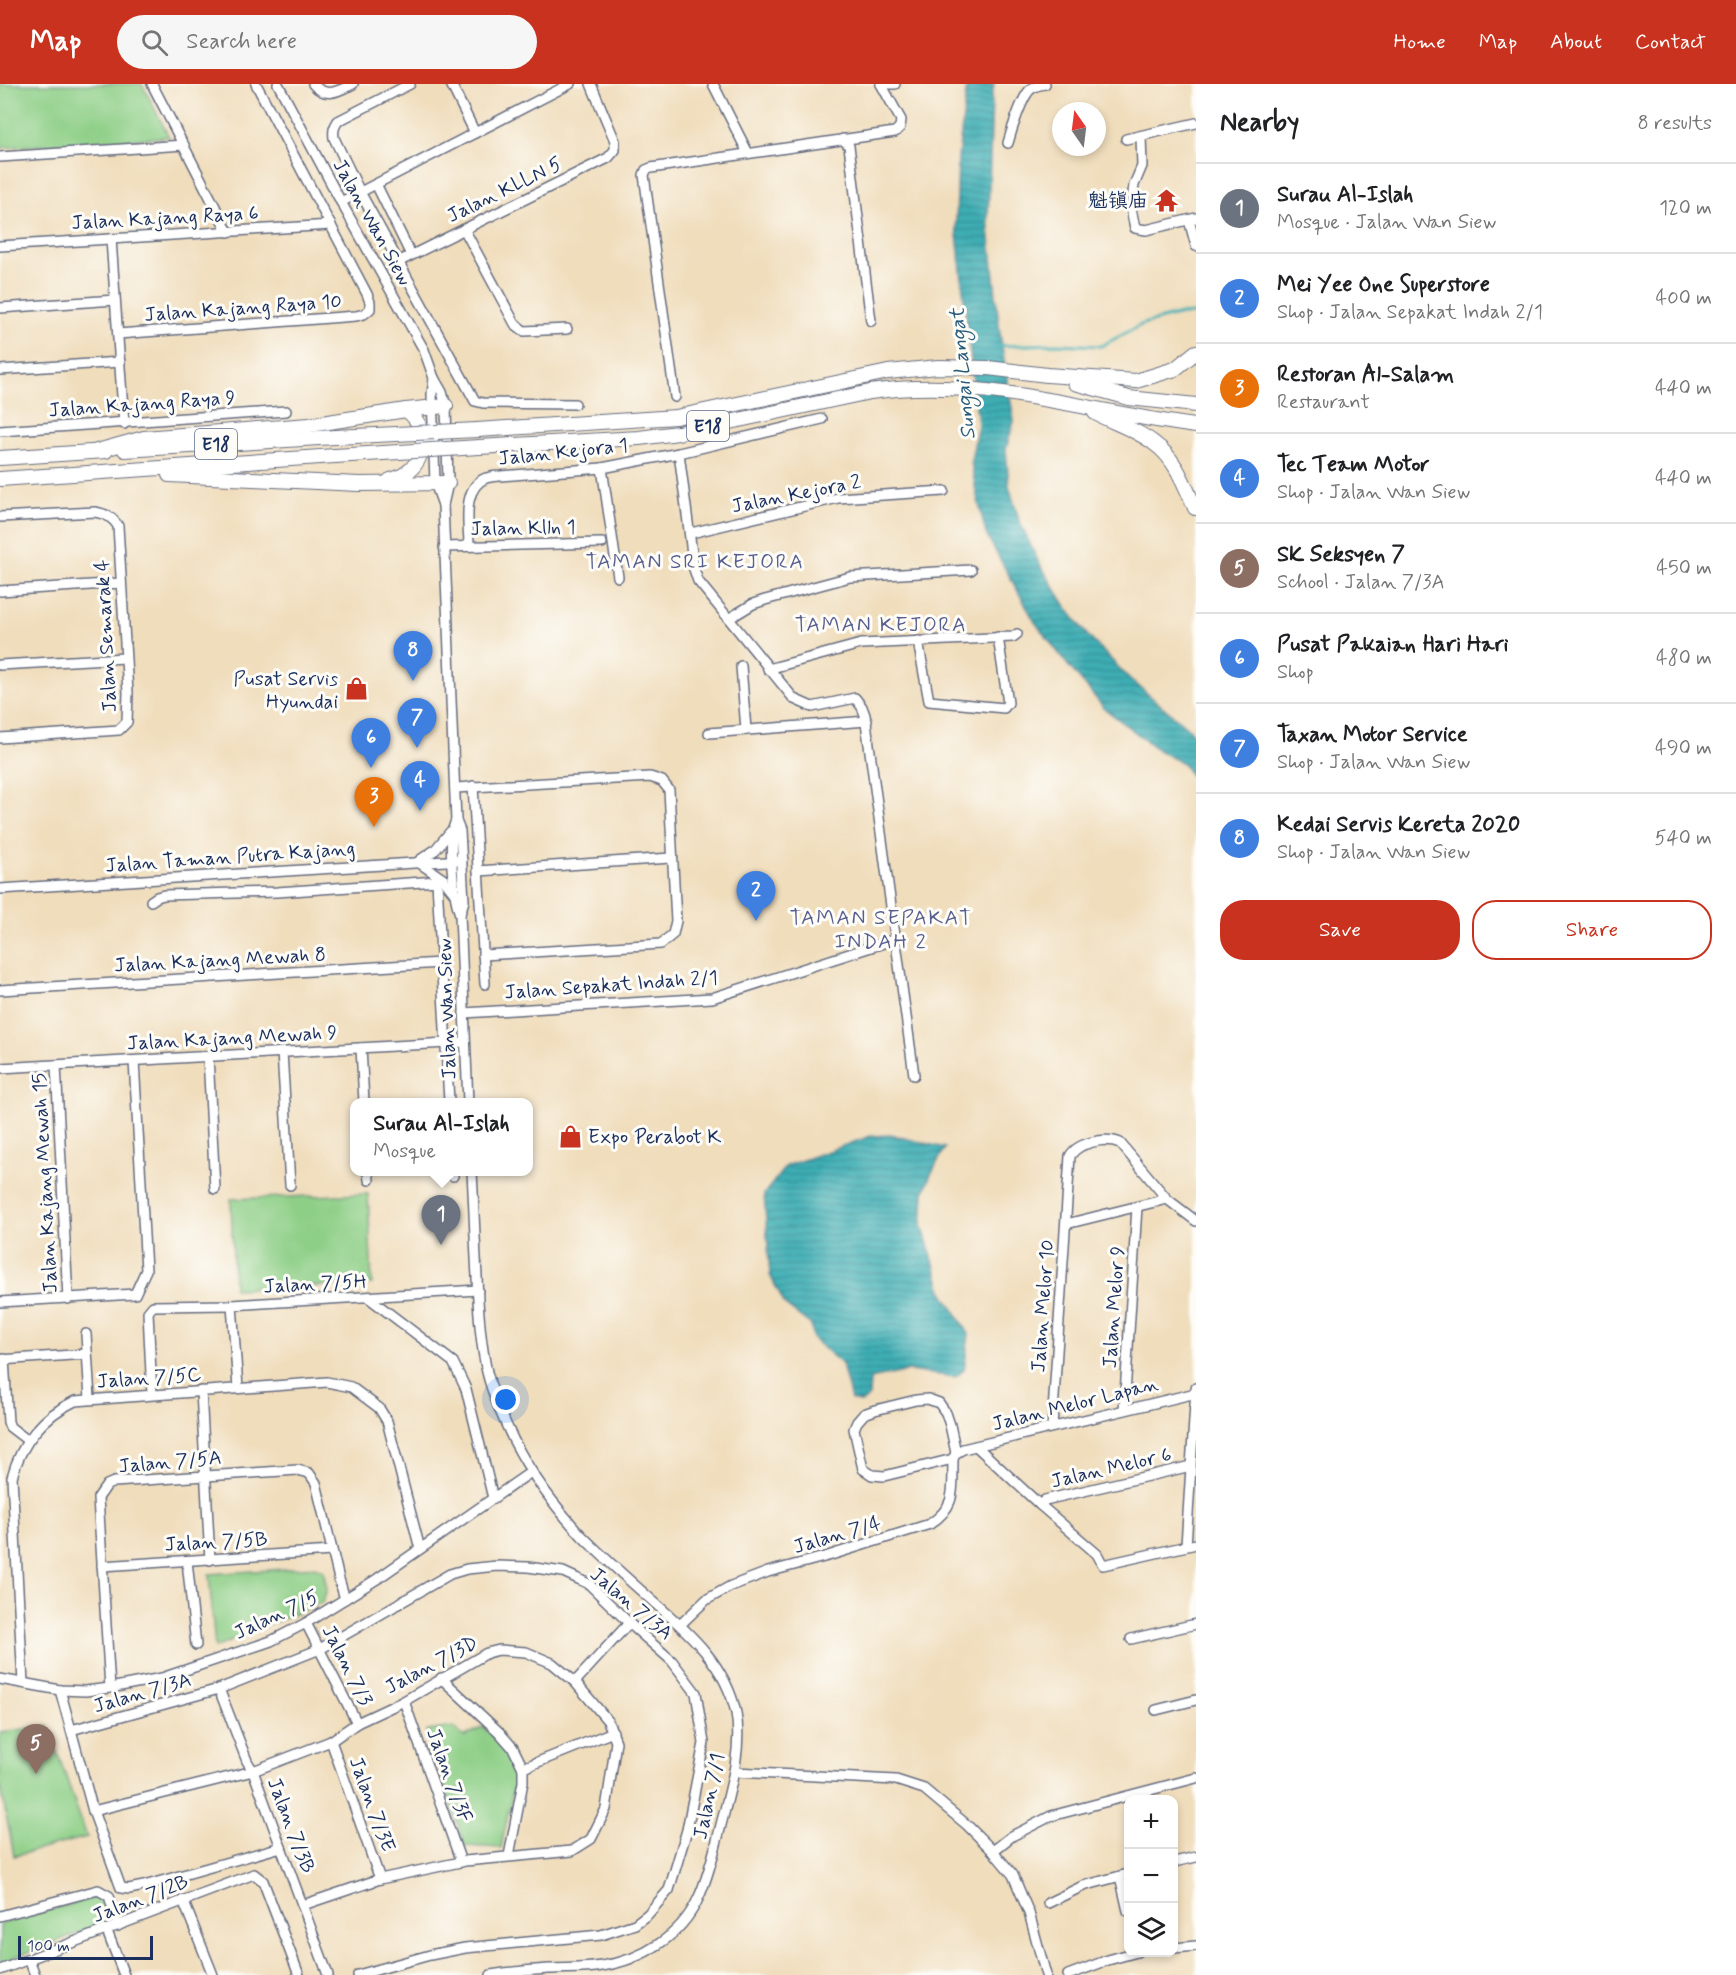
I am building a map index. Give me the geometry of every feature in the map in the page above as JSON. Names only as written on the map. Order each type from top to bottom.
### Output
[{"type":"highway","points":[[1047,375],[1136,381],[1175,369],[1196,351]]},
{"type":"highway","name":"E18","points":[[0,458],[676,417],[888,372],[938,367],[988,368],[1047,375],[1129,398],[1196,405]]},
{"type":"highway","name":"E18","points":[[0,479],[639,438],[678,433],[902,387],[935,386],[977,389],[1048,398],[1133,416],[1196,426]]},
{"type":"highway","points":[[1075,403],[1155,443],[1182,477],[1196,508]]},
{"type":"highway","points":[[98,451],[144,438],[309,425],[439,407]]},
{"type":"highway","points":[[359,484],[394,479],[403,476],[414,467],[421,454],[422,435],[419,422],[406,410]]},
{"type":"highway","points":[[116,471],[222,479],[359,484],[442,483]]},
{"type":"street","points":[[152,84],[228,232]]},
{"type":"street","points":[[256,84],[332,225]]},
{"type":"street","name":"Jalan Wan Siew","points":[[278,84],[424,350],[434,378],[439,407],[456,821],[460,831],[455,894],[460,914],[468,1098]]},
{"type":"street","points":[[313,84],[322,92],[335,93],[353,84]]},
{"type":"street","points":[[410,84],[338,121],[333,131],[334,138],[360,192],[475,401],[575,404]]},
{"type":"street","points":[[451,84],[475,133]]},
{"type":"street","points":[[341,202],[570,84]]},
{"type":"street","name":"Jalan KLLN 5","points":[[398,262],[608,158],[615,150],[615,141],[591,84]]},
{"type":"street","points":[[713,84],[748,153]]},
{"type":"street","points":[[675,397],[644,176],[646,170],[748,153],[849,141],[895,132],[900,127],[901,120],[881,84],[895,84]]},
{"type":"street","points":[[1008,143],[1029,90],[1045,84]]},
{"type":"street","points":[[1126,139],[1196,123]]},
{"type":"street","points":[[1141,136],[1142,166],[1134,185],[1131,210],[1135,228],[1146,230],[1193,219],[1196,246]]},
{"type":"street","points":[[849,141],[871,321]]},
{"type":"street","points":[[0,157],[184,145]]},
{"type":"street","points":[[376,184],[411,255]]},
{"type":"street","name":"Jalan Kajang Raya 6","points":[[0,246],[332,225]]},
{"type":"street","name":"Jalan Kajang Raya 10","points":[[118,334],[364,314],[370,309],[370,302],[332,225]]},
{"type":"street","points":[[464,229],[515,324],[524,331],[567,329]]},
{"type":"street","points":[[111,239],[124,424]]},
{"type":"street","points":[[0,308],[115,300]]},
{"type":"street","points":[[0,370],[120,362]]},
{"type":"street","name":"Jalan Kajang Raya 9","points":[[0,431],[286,411]]},
{"type":"street","name":"Jalan Kejora 1","points":[[469,545],[469,501],[472,492],[486,478],[602,468],[679,453],[822,419]]},
{"type":"street","points":[[679,453],[694,569],[698,581],[794,699],[812,707],[855,698],[862,707],[867,721],[914,1075]]},
{"type":"street","points":[[602,468],[618,577]]},
{"type":"street","name":"Jalan Kejora 2","points":[[691,533],[838,498],[944,491]]},
{"type":"street","name":"Jalan Semarak 4","points":[[0,517],[95,512],[104,513],[118,526],[127,722],[119,730],[0,738]]},
{"type":"street","name":"Jalan Klln 1","points":[[444,547],[602,543]]},
{"type":"street","points":[[730,618],[753,604],[850,577],[971,570]]},
{"type":"street","points":[[0,591],[121,583]]},
{"type":"street","points":[[768,669],[861,644],[1013,637],[1017,634]]},
{"type":"street","points":[[918,641],[929,701],[1004,708],[1008,703],[998,637]]},
{"type":"street","points":[[0,665],[125,658]]},
{"type":"street","points":[[741,666],[746,730]]},
{"type":"street","points":[[709,733],[867,721]]},
{"type":"street","points":[[455,788],[650,777],[662,781],[669,790],[676,921],[673,934],[661,944],[483,955]]},
{"type":"street","points":[[472,786],[485,984]]},
{"type":"street","name":"Jalan Wan Siew","points":[[456,821],[451,831],[464,901],[460,914]]},
{"type":"street","points":[[451,831],[435,850],[418,862],[443,879],[455,894]]},
{"type":"street","points":[[478,870],[672,858]]},
{"type":"street","name":"Jalan Taman Putra Kajang","points":[[0,889],[457,860]]},
{"type":"street","points":[[151,901],[164,895],[277,892],[437,881],[449,1098]]},
{"type":"street","name":"Jalan Sepakat Indah 2/1","points":[[464,1013],[712,998],[896,939]]},
{"type":"street","name":"Jalan Kajang Mewah 8","points":[[0,990],[441,963]]},
{"type":"street","name":"Jalan Kajang Mewah 9","points":[[0,1068],[465,1042]]},
{"type":"street","points":[[361,1048],[364,1098]]},
{"type":"street","points":[[282,1052],[290,1185]]},
{"type":"street","points":[[208,1056],[215,1189]]},
{"type":"street","points":[[0,1302],[135,1294],[146,1270],[134,1061]]},
{"type":"street","name":"Jalan Kajang Mewah 15","points":[[56,1065],[68,1299]]},
{"type":"street","name":"Jalan Melor 10","points":[[1052,1427],[1070,1155],[1076,1148],[1094,1143],[1108,1140],[1120,1143],[1167,1199]]},
{"type":"street","points":[[472,1176],[482,1347],[488,1375],[502,1416],[531,1472]]},
{"type":"street","points":[[1066,1224],[1167,1199],[1196,1221]]},
{"type":"street","name":"Jalan Melor 9","points":[[1124,1410],[1137,1207]]},
{"type":"street","name":"Jalan 7/5H","points":[[152,1394],[148,1312],[153,1306],[232,1305],[477,1290]]},
{"type":"street","points":[[369,1298],[453,1362],[466,1389],[493,1498]]},
{"type":"street","points":[[232,1305],[238,1389]]},
{"type":"street","points":[[86,1334],[90,1399]]},
{"type":"street","points":[[27,1440],[10,1427],[8,1422],[2,1359],[87,1354]]},
{"type":"street","name":"Jalan 7/5C","points":[[23,1683],[12,1476],[16,1460],[27,1440],[60,1408],[75,1401],[327,1382],[351,1387],[379,1408],[390,1430],[420,1549]]},
{"type":"street","points":[[1186,1546],[1196,1388]]},
{"type":"street","points":[[201,1391],[210,1560]]},
{"type":"street","name":"Jalan Melor Lapan","points":[[957,1454],[946,1413],[939,1403],[928,1399],[864,1414],[854,1429],[863,1469],[872,1475],[884,1476],[957,1454],[976,1446],[1196,1393]]},
{"type":"street","points":[[976,1446],[1097,1554],[1104,1565],[1196,1544]]},
{"type":"street","name":"Jalan 7/4","points":[[680,1625],[706,1600],[731,1586],[768,1572],[828,1557],[930,1524],[942,1516],[951,1503],[957,1454]]},
{"type":"street","name":"Jalan Melor 6","points":[[1040,1505],[1045,1500],[1191,1466]]},
{"type":"street","name":"Jalan 7/5A","points":[[110,1688],[98,1498],[107,1485],[114,1482],[298,1470],[309,1473],[316,1483],[345,1599]]},
{"type":"street","name":"Jalan 7/5","points":[[0,1678],[60,1690],[85,1691],[110,1688],[162,1678],[271,1641],[345,1599],[531,1472]]},
{"type":"street","name":"Jalan 7/1","points":[[491,1975],[601,1967],[627,1961],[647,1952],[680,1926],[698,1899],[706,1878],[734,1772],[738,1736],[736,1714],[730,1695],[713,1660],[680,1625],[583,1536],[553,1503],[531,1472]]},
{"type":"street","name":"Jalan 7/5B","points":[[102,1566],[332,1551]]},
{"type":"street","points":[[187,1561],[196,1645]]},
{"type":"street","name":"Jalan 7/3A","points":[[60,1690],[71,1730],[219,1689],[320,1650],[450,1574],[466,1569],[497,1566],[528,1567],[562,1572],[589,1584],[672,1660],[696,1693],[704,1743],[687,1830],[669,1890],[648,1914],[635,1924],[601,1935],[465,1948],[430,1954],[358,1975]]},
{"type":"street","name":"Jalan 7/3","points":[[306,1623],[357,1723]]},
{"type":"street","points":[[575,1682],[629,1623]]},
{"type":"street","points":[[1131,1639],[1196,1624]]},
{"type":"street","name":"Jalan 7/3D","points":[[93,1811],[253,1771],[331,1741],[357,1723],[404,1701],[487,1653],[499,1650],[512,1650],[540,1656],[552,1663],[575,1682],[608,1721],[613,1732]]},
{"type":"street","points":[[441,1678],[499,1732],[513,1748],[523,1768],[523,1782],[509,1856]]},
{"type":"street","name":"Jalan 7/3B","points":[[219,1689],[253,1771],[328,1975]]},
{"type":"street","points":[[1156,1710],[1196,1700]]},
{"type":"street","name":"Jalan 7/3F","points":[[404,1701],[461,1862]]},
{"type":"street","points":[[71,1730],[93,1811],[121,1888],[144,1886],[281,1847]]},
{"type":"street","points":[[303,1905],[380,1879],[461,1862],[572,1851],[591,1839],[606,1809],[616,1742],[613,1732],[523,1768]]},
{"type":"street","name":"Jalan 7/3E","points":[[331,1741],[380,1879]]},
{"type":"street","points":[[734,1772],[896,1780],[924,1789],[967,1825],[1013,1875],[1029,1913],[1046,1975]]},
{"type":"street","points":[[993,1851],[1012,1836],[1051,1816],[1196,1778]]},
{"type":"street","points":[[1178,1861],[1196,1857]]},
{"type":"street","name":"Jalan 7/2B","points":[[0,1970],[254,1874],[263,1881],[299,1975]]},
{"type":"street","points":[[1048,1903],[1083,1886],[1124,1875]]},
{"type":"street","points":[[0,1916],[98,1890],[109,1896],[118,1926]]},
{"type":"street","points":[[183,1900],[213,1975]]},
{"type":"street","points":[[106,1931],[124,1975]]},
{"type":"street","points":[[1178,1948],[1196,1946]]},
{"type":"street","points":[[1068,1975],[1124,1956]]},
{"type":"street","points":[[29,1959],[35,1975]]},
{"type":"green space","points":[[0,84],[142,84],[169,137],[0,148]]},
{"type":"green space","points":[[368,1194],[372,1284],[234,1289],[231,1199]]},
{"type":"green space","points":[[314,1567],[323,1570],[327,1589],[323,1602],[215,1648],[209,1574]]},
{"type":"green space","points":[[48,1726],[87,1837],[14,1856],[0,1783],[0,1732]]},
{"type":"green space","points":[[453,1727],[464,1737],[483,1727],[504,1747],[516,1776],[501,1848],[465,1846],[427,1731]]},
{"type":"green space","points":[[100,1896],[106,1917],[102,1924],[0,1963],[0,1924]]},
{"type":"water","points":[[967,84],[994,84],[988,219],[1000,334],[1014,421],[1006,449],[1009,486],[1019,520],[1039,563],[1065,605],[1088,636],[1129,678],[1196,735],[1196,784],[1183,763],[1161,752],[1105,709],[1067,664],[1035,622],[986,534],[971,461],[978,425],[956,225],[958,158]]},
{"type":"water","points":[[892,1135],[945,1148],[924,1193],[922,1225],[942,1290],[969,1334],[964,1370],[955,1377],[909,1371],[870,1379],[869,1396],[862,1403],[851,1400],[842,1364],[813,1339],[811,1325],[785,1305],[770,1275],[764,1194],[786,1166],[871,1136]]},
{"type":"waterway","points":[[998,346],[1057,344],[1101,346],[1143,324],[1181,314],[1196,314]]},
{"type":"place","name":"魁镇庙","points":[[1166,200]]},
{"type":"place","name":"Kedai Servis Kereta 2020","points":[[413,681]]},
{"type":"place","name":"Pusat Servis Hyundai","points":[[356,689]]},
{"type":"place","name":"Taxan Motor Service","points":[[417,748]]},
{"type":"place","name":"Pusat Pakaian Hari Hari","points":[[371,768]]},
{"type":"place","name":"Tec Team Motor","points":[[420,811]]},
{"type":"place","name":"Restoran Al-Salam","points":[[374,827]]},
{"type":"place","name":"Mei Yee One Superstore","points":[[756,921]]},
{"type":"place","name":"Expo Perabot K","points":[[570,1136]]},
{"type":"place","name":"Surau Al-Islah","points":[[441,1245]]},
{"type":"place","name":"SK Seksyen 7","points":[[36,1774]]},
{"type":"district","name":"TAMAN SRI KEJORA","points":[[695,561]]},
{"type":"district","name":"TAMAN KEJORA","points":[[881,624]]},
{"type":"district","name":"TAMAN SEPAKAT INDAH 2","points":[[881,929]]},
{"type":"water label","name":"Sungai Langat","points":[[962,374]]}]
